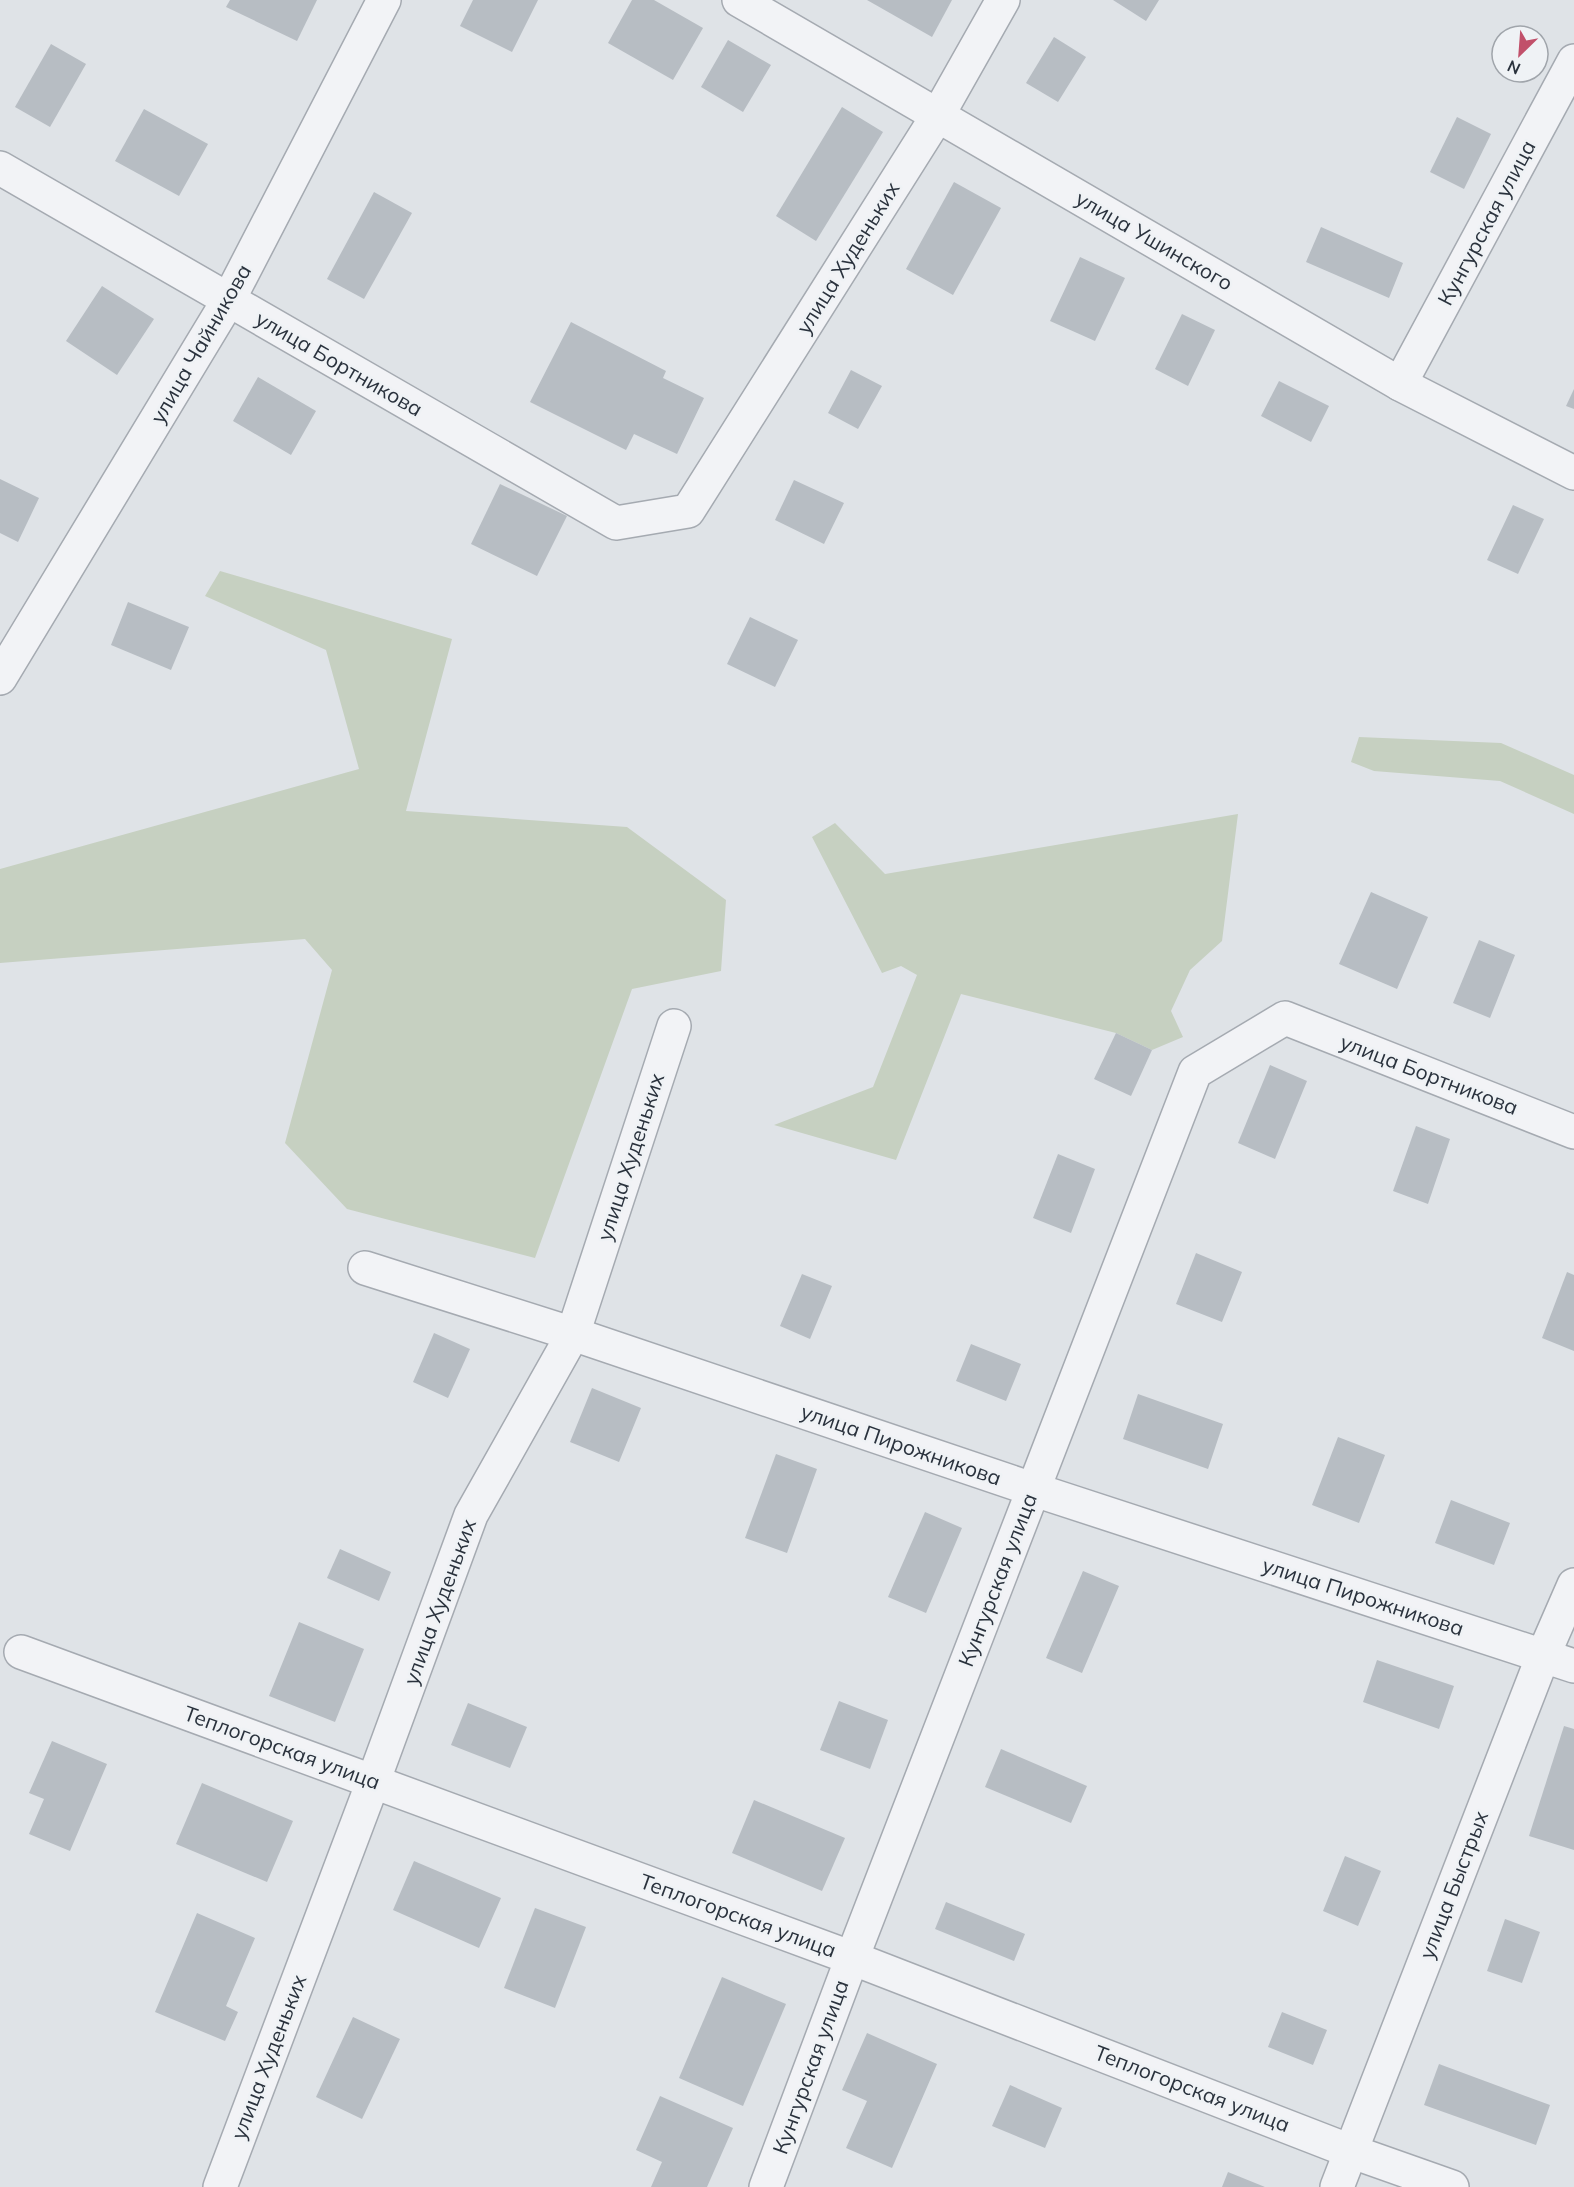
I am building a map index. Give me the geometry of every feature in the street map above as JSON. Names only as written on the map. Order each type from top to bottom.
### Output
[{"type":"street","name":"улица Чайникова","points":[[0,678],[228,301],[384,0]]},
{"type":"street","name":"улица Ушинского","points":[[739,0],[1400,384],[1574,473]]},
{"type":"street","name":"улица Худеньких","points":[[688,512],[938,115],[1003,0]]},
{"type":"street","name":"Кунгурская улица","points":[[1400,384],[1574,61]]},
{"type":"street","name":"улица Бортникова","points":[[0,168],[616,523],[688,512]]},
{"type":"street","name":"улица Бортникова","points":[[1285,1018],[1574,1132]]},
{"type":"street","name":"Кунгурская улица","points":[[766,2187],[1032,1489],[1195,1071],[1285,1018]]},
{"type":"street","name":"улица Худеньких","points":[[220,2187],[374,1782],[471,1515],[573,1334],[674,1026]]},
{"type":"street","name":"улица Пирожникова","points":[[365,1268],[573,1334],[1032,1489],[1574,1666]]},
{"type":"street","name":"улица Быстрых","points":[[1337,2187],[1543,1656],[1574,1585]]},
{"type":"street","name":"Теплогорская улица","points":[[21,1652],[852,1958],[1350,2151],[1452,2187]]},
{"type":"green space","points":[[220,571],[452,639],[406,811],[627,827],[726,900],[721,971],[632,989],[535,1258],[347,1209],[285,1143],[332,970],[305,939],[0,963],[0,869],[359,769],[326,650],[205,596]]},
{"type":"green space","points":[[1359,737],[1501,743],[1574,775],[1574,814],[1500,781],[1374,771],[1351,762]]},
{"type":"green space","points":[[1238,814],[1222,941],[1190,970],[1171,1011],[1183,1037],[1152,1050],[1116,1033],[961,994],[896,1160],[774,1125],[873,1087],[917,975],[901,966],[882,973],[812,837],[835,823],[885,874]]},
{"type":"building","points":[[230,0],[317,0],[297,41],[226,7]]},
{"type":"building","points":[[473,0],[538,0],[512,52],[460,26]]},
{"type":"building","points":[[632,0],[654,0],[703,28],[673,80],[608,43]]},
{"type":"building","points":[[867,0],[952,0],[932,37]]},
{"type":"building","points":[[1113,0],[1159,0],[1146,21]]},
{"type":"building","points":[[1054,37],[1086,57],[1058,102],[1026,83]]},
{"type":"building","points":[[728,40],[771,65],[743,112],[701,87]]},
{"type":"building","points":[[51,44],[86,64],[50,127],[15,107]]},
{"type":"building","points":[[842,107],[883,132],[816,241],[776,216]]},
{"type":"building","points":[[144,109],[208,144],[179,196],[115,161]]},
{"type":"building","points":[[1457,117],[1491,134],[1464,189],[1430,172]]},
{"type":"building","points":[[954,182],[1001,208],[953,295],[906,269]]},
{"type":"building","points":[[374,192],[412,213],[364,299],[327,279]]},
{"type":"building","points":[[1321,227],[1403,263],[1389,298],[1306,262]]},
{"type":"building","points":[[1080,257],[1125,278],[1095,341],[1050,321]]},
{"type":"building","points":[[102,286],[154,319],[117,375],[66,341]]},
{"type":"building","points":[[1182,314],[1215,330],[1188,386],[1155,369]]},
{"type":"building","points":[[571,322],[666,371],[663,378],[704,398],[677,454],[634,434],[626,450],[530,402]]},
{"type":"building","points":[[851,370],[882,386],[858,429],[828,413]]},
{"type":"building","points":[[258,377],[316,411],[291,455],[233,421]]},
{"type":"building","points":[[1279,381],[1329,406],[1311,442],[1261,416]]},
{"type":"building","points":[[1574,389],[1574,409],[1566,406]]},
{"type":"building","points":[[0,479],[39,498],[18,542],[0,533]]},
{"type":"building","points":[[794,480],[844,503],[824,544],[775,520]]},
{"type":"building","points":[[500,484],[567,516],[537,576],[471,544]]},
{"type":"building","points":[[1513,505],[1544,519],[1518,574],[1487,560]]},
{"type":"building","points":[[128,602],[189,627],[171,670],[111,645]]},
{"type":"building","points":[[750,617],[798,640],[775,687],[727,664]]},
{"type":"building","points":[[1371,892],[1428,917],[1397,989],[1339,964]]},
{"type":"building","points":[[1479,940],[1515,955],[1490,1018],[1453,1003]]},
{"type":"building","points":[[1116,1033],[1152,1050],[1131,1096],[1094,1079]]},
{"type":"building","points":[[1270,1065],[1307,1081],[1275,1159],[1238,1143]]},
{"type":"building","points":[[1416,1126],[1450,1139],[1428,1204],[1393,1191]]},
{"type":"building","points":[[1058,1154],[1095,1169],[1071,1233],[1033,1218]]},
{"type":"building","points":[[1196,1253],[1242,1272],[1222,1322],[1176,1304]]},
{"type":"building","points":[[1567,1272],[1574,1275],[1574,1351],[1542,1338]]},
{"type":"building","points":[[802,1274],[832,1286],[810,1339],[780,1326]]},
{"type":"building","points":[[434,1333],[470,1349],[448,1398],[413,1382]]},
{"type":"building","points":[[971,1344],[1021,1364],[1006,1401],[956,1381]]},
{"type":"building","points":[[592,1388],[641,1408],[619,1462],[570,1442]]},
{"type":"building","points":[[1138,1394],[1223,1424],[1208,1469],[1123,1439]]},
{"type":"building","points":[[1338,1437],[1385,1455],[1359,1523],[1312,1505]]},
{"type":"building","points":[[776,1454],[817,1469],[787,1553],[745,1538]]},
{"type":"building","points":[[1451,1500],[1510,1523],[1494,1565],[1435,1543]]},
{"type":"building","points":[[925,1512],[962,1528],[926,1613],[888,1597]]},
{"type":"building","points":[[340,1549],[391,1572],[379,1601],[327,1578]]},
{"type":"building","points":[[1083,1571],[1119,1586],[1082,1673],[1046,1658]]},
{"type":"building","points":[[299,1622],[364,1649],[335,1722],[269,1696]]},
{"type":"building","points":[[1377,1660],[1454,1686],[1439,1729],[1363,1702]]},
{"type":"building","points":[[839,1701],[888,1720],[870,1769],[820,1750]]},
{"type":"building","points":[[468,1703],[527,1727],[510,1768],[451,1745]]},
{"type":"building","points":[[1564,1726],[1574,1729],[1574,1850],[1529,1836]]},
{"type":"building","points":[[52,1741],[107,1764],[70,1851],[29,1834],[44,1799],[29,1793]]},
{"type":"building","points":[[1001,1749],[1087,1786],[1071,1823],[985,1787]]},
{"type":"building","points":[[202,1783],[293,1821],[267,1882],[176,1844]]},
{"type":"building","points":[[754,1800],[845,1838],[822,1891],[732,1853]]},
{"type":"building","points":[[1345,1856],[1381,1871],[1358,1926],[1323,1911]]},
{"type":"building","points":[[414,1861],[501,1898],[479,1948],[393,1910]]},
{"type":"building","points":[[946,1902],[1025,1934],[1014,1961],[935,1929]]},
{"type":"building","points":[[535,1908],[586,1927],[555,2008],[504,1988]]},
{"type":"building","points":[[197,1913],[255,1938],[226,2006],[238,2012],[225,2041],[155,2012]]},
{"type":"building","points":[[1505,1919],[1540,1932],[1522,1983],[1487,1971]]},
{"type":"building","points":[[722,1977],[786,2004],[743,2106],[679,2078]]},
{"type":"building","points":[[1282,2012],[1327,2030],[1313,2065],[1268,2047]]},
{"type":"building","points":[[353,2017],[400,2039],[362,2119],[316,2097]]},
{"type":"building","points":[[867,2033],[937,2064],[892,2168],[846,2148],[867,2101],[842,2090]]},
{"type":"building","points":[[1439,2064],[1550,2105],[1536,2145],[1424,2105]]},
{"type":"building","points":[[1010,2085],[1062,2108],[1045,2148],[992,2126]]},
{"type":"building","points":[[660,2096],[733,2128],[707,2187],[651,2187],[662,2162],[636,2150]]},
{"type":"building","points":[[1228,2172],[1265,2187],[1222,2187]]}]
